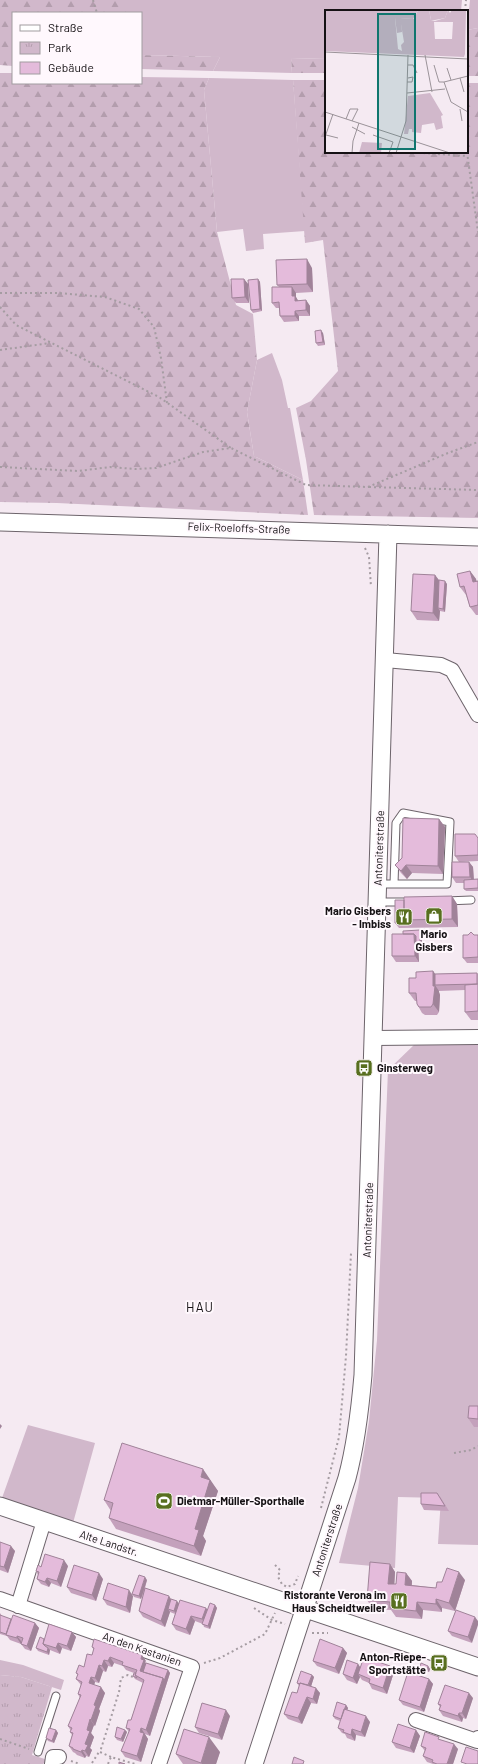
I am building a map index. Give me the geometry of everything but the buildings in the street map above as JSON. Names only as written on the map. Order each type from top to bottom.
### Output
[{"type":"street","name":"Felix-Roeloffs-Straße","points":[[0,522],[478,537]]},
{"type":"street","name":"Antoniterstraße","points":[[254,1764],[347,1478],[353,1451],[361,1398],[364,1367],[377,902],[386,884],[385,660],[388,534]]},
{"type":"street","points":[[385,660],[441,665],[452,670],[478,715]]},
{"type":"street","points":[[373,1038],[478,1037]]},
{"type":"street","name":"Alte Landstr.","points":[[0,1506],[304,1609]]},
{"type":"street","points":[[18,1606],[44,1521]]},
{"type":"street","name":"An den Kastanien","points":[[0,1599],[192,1667],[159,1764]]},
{"type":"street","points":[[304,1609],[478,1667]]},
{"type":"street","points":[[416,1720],[477,1740],[478,1738]]},
{"type":"lane","points":[[403,813],[450,822],[447,884],[386,884],[396,823],[403,813]]},
{"type":"lane","points":[[440,901],[471,900]]},
{"type":"lane","points":[[377,902],[408,902]]},
{"type":"lane","points":[[38,1752],[56,1696]]},
{"type":"path","points":[[92,0],[97,12]]},
{"type":"path","points":[[465,10],[466,0]]},
{"type":"path","points":[[423,153],[467,156],[478,232]]},
{"type":"path","points":[[0,293],[58,293],[105,297],[139,309],[154,328],[162,358],[167,403]]},
{"type":"path","points":[[0,307],[16,325],[167,403],[231,448],[306,485],[478,490]]},
{"type":"path","points":[[0,350],[52,343]]},
{"type":"path","points":[[368,487],[478,442]]},
{"type":"path","points":[[0,467],[78,471],[110,467],[136,469],[156,468],[203,452],[231,448]]},
{"type":"path","points":[[364,545],[369,556],[371,592]]},
{"type":"path","points":[[319,1515],[339,1437],[346,1356],[351,1245]]},
{"type":"path","points":[[454,1453],[471,1450],[478,1446]]},
{"type":"path","points":[[275,1565],[280,1570],[278,1577],[282,1584],[287,1586],[295,1584],[300,1572]]},
{"type":"path","points":[[192,1667],[220,1658],[265,1634],[272,1620],[287,1624]]},
{"type":"path","points":[[92,1764],[100,1752],[119,1692],[121,1678],[128,1675],[133,1677],[137,1674]]},
{"type":"path","points":[[0,1739],[38,1752]]},
{"type":"path","points":[[100,1752],[135,1764]]},
{"type":"path","points":[[108,1764],[111,1757]]},
{"type":"green space","points":[[0,0],[126,0],[126,12],[12,12],[12,66],[0,65]]},
{"type":"green space","points":[[126,0],[462,0],[461,10],[325,10],[325,59],[291,58],[292,73],[213,71],[220,57],[142,55],[142,12],[126,12]]},
{"type":"green space","points":[[470,0],[478,0],[478,28],[468,30]]},
{"type":"green space","points":[[478,28],[478,76],[468,76],[468,30]]},
{"type":"green space","points":[[142,55],[220,57],[213,71],[142,69]]},
{"type":"green space","points":[[291,58],[325,59],[325,73],[292,73]]},
{"type":"green space","points":[[0,73],[12,73],[12,84],[142,84],[142,77],[209,78],[204,90],[217,232],[236,305],[253,314],[257,360],[247,412],[254,456],[303,480],[308,515],[57,503],[0,502]]},
{"type":"green space","points":[[209,78],[293,80],[305,231],[263,234],[264,249],[246,251],[243,229],[217,232],[204,90]]},
{"type":"green space","points":[[293,80],[325,80],[325,153],[468,153],[468,83],[478,83],[478,518],[314,515],[306,460],[296,408],[311,401],[338,371],[323,240],[305,243]]},
{"type":"green space","points":[[272,353],[282,380],[288,408],[290,408],[303,480],[254,456],[247,412],[257,360]]},
{"type":"green space","points":[[415,1044],[478,1045],[478,1545],[438,1544],[441,1498],[398,1497],[395,1568],[339,1563],[358,1488],[369,1421],[377,1340],[388,1070]]},
{"type":"green space","points":[[28,1425],[95,1443],[73,1523],[2,1498]]},
{"type":"green space","points":[[0,1660],[23,1665],[64,1680],[61,1690],[21,1677],[0,1675]]},
{"type":"green space","points":[[0,1675],[21,1677],[52,1687],[32,1755],[32,1764],[0,1764]]},
{"type":"green space","points":[[32,1755],[48,1760],[43,1764],[32,1764]]},
{"type":"place","name":"Mario Gisbers","points":[[434,916]]},
{"type":"place","name":"Mario Gisbers - Imbiss","points":[[404,917]]},
{"type":"place","name":"Ginsterweg","points":[[364,1068]]},
{"type":"place","name":"Dietmar-Müller-Sporthalle","points":[[164,1501]]},
{"type":"place","name":"Ristorante Verona im Haus Scheidtweiler","points":[[399,1601]]},
{"type":"place","name":"Anton-Riepe- Sportstätte","points":[[439,1663]]},
{"type":"district","name":"HAU","points":[[200,1307]]}]
